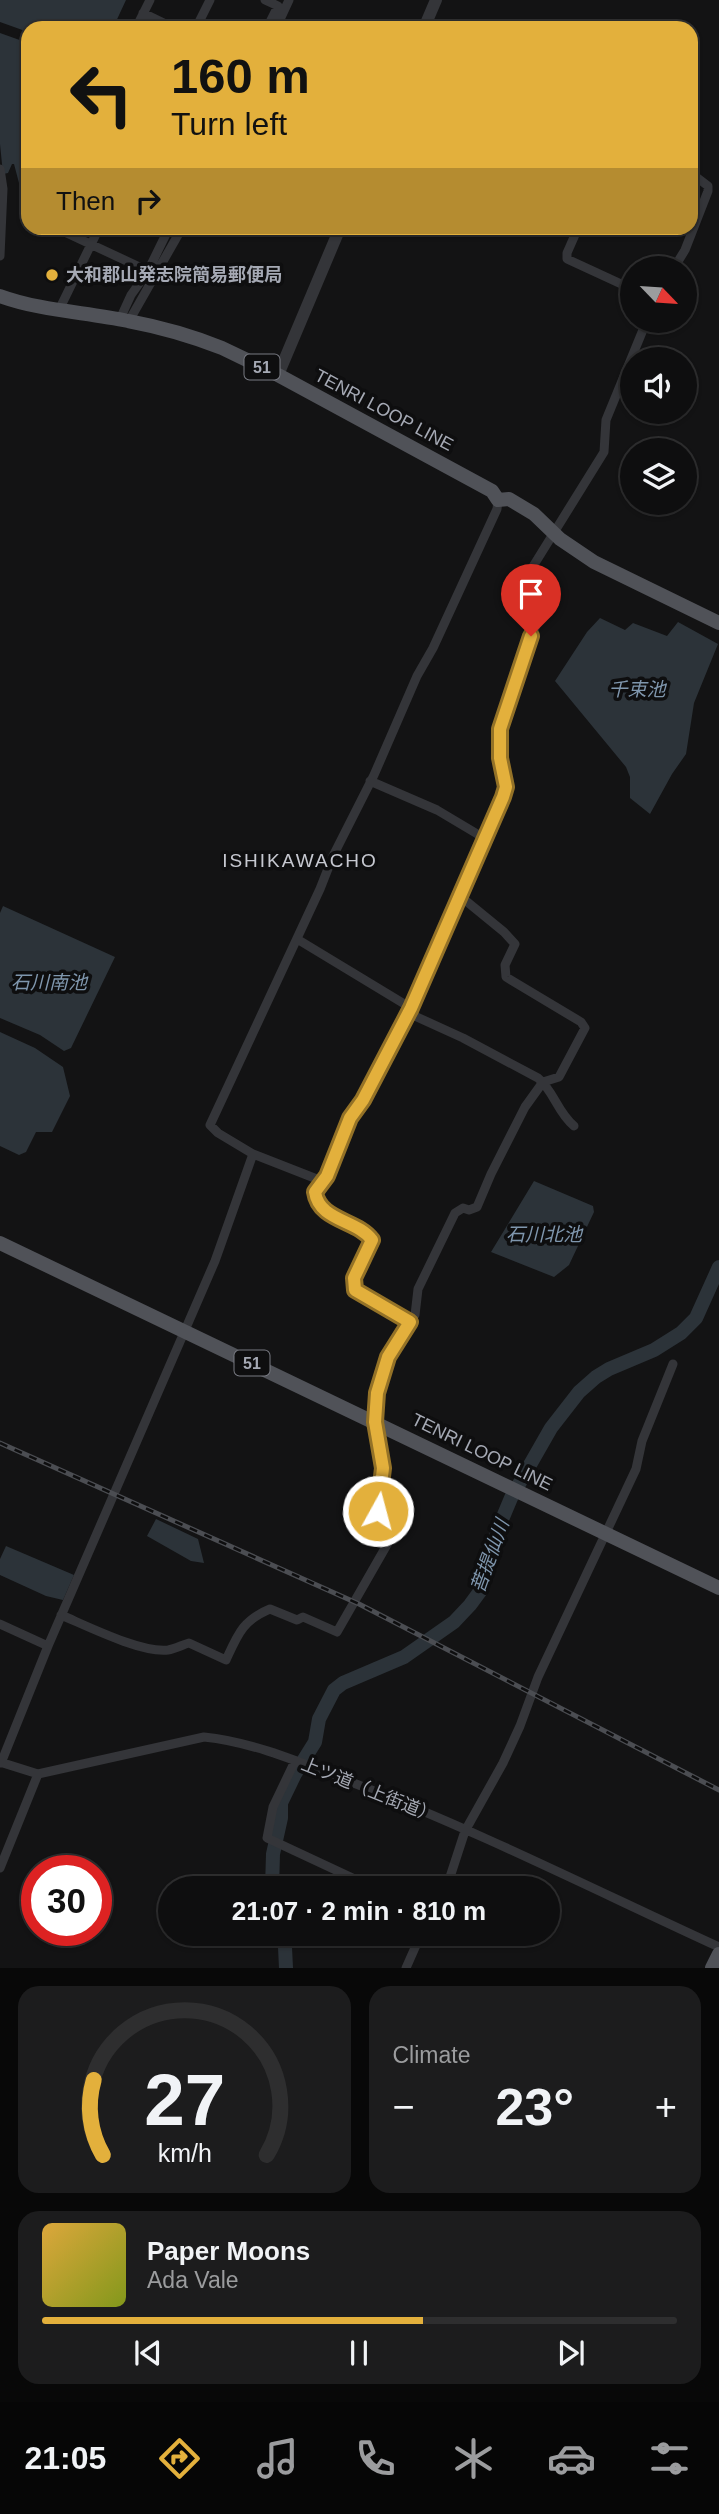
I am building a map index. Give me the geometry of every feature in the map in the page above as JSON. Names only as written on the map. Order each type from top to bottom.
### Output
[{"type":"main road","name":"TENRI LOOP LINE","points":[[0,296],[59,310],[124,320],[195,337],[222,348],[278,375],[492,491],[498,500],[509,499],[543,520],[559,539],[594,562],[719,623]]},
{"type":"main road","name":"TENRI LOOP LINE","points":[[0,1243],[719,1588]]},
{"type":"main road","points":[[712,1968],[719,1954]]},
{"type":"street","points":[[139,21],[150,0]]},
{"type":"street","points":[[200,21],[210,0]]},
{"type":"street","points":[[265,0],[278,6],[270,21]]},
{"type":"street","points":[[279,21],[289,0]]},
{"type":"street","points":[[427,21],[436,0]]},
{"type":"street","points":[[143,13],[160,21]]},
{"type":"street","points":[[0,169],[3,189],[0,256]]},
{"type":"street","points":[[698,178],[708,186],[698,217]]},
{"type":"street","points":[[71,235],[148,271]]},
{"type":"street","points":[[59,310],[96,235]]},
{"type":"street","points":[[124,320],[131,295],[148,271],[166,235]]},
{"type":"street","points":[[124,320],[178,235]]},
{"type":"street","points":[[278,375],[337,235]]},
{"type":"street","points":[[575,235],[567,253],[568,259],[620,283]]},
{"type":"street","points":[[681,256],[691,235]]},
{"type":"street","points":[[410,1322],[355,1290],[354,1278],[372,1240],[366,1232],[320,1206],[315,1192],[327,1176],[350,1118],[363,1100],[409,1010],[506,787],[500,758],[500,729],[526,649],[550,591],[548,585],[532,576],[532,568],[604,452],[606,420],[642,333]]},
{"type":"street","points":[[322,1181],[253,1154],[218,1133],[210,1125],[333,856],[433,648],[497,509],[498,500]]},
{"type":"street","points":[[370,782],[437,810],[484,838]]},
{"type":"street","points":[[61,1615],[118,1639],[168,1650],[189,1643],[226,1660],[238,1634],[253,1616],[270,1609],[297,1620],[303,1617],[309,1619],[337,1632],[396,1529],[378,1511],[383,1468],[375,1422],[377,1393],[383,1369],[415,1315],[418,1289],[455,1213],[463,1208],[470,1210],[477,1207],[526,1107],[543,1082],[559,1077],[585,1028],[581,1022],[506,977],[505,965],[515,944],[460,896]]},
{"type":"street","points":[[297,939],[409,1010],[543,1082],[564,1118],[574,1126]]},
{"type":"street","points":[[0,1763],[61,1615],[215,1261],[253,1154]]},
{"type":"street","points":[[450,1876],[465,1831],[503,1763],[538,1677],[636,1469],[642,1441],[673,1364]]},
{"type":"street","points":[[0,1624],[48,1646]]},
{"type":"street","name":"上ツ道（上街道）","points":[[0,1763],[38,1774],[204,1737],[222,1739],[295,1760],[405,1803],[719,1947]]},
{"type":"street","points":[[295,1760],[273,1807],[267,1838],[348,1876]]},
{"type":"street","points":[[0,1868],[38,1774]]},
{"type":"street","points":[[409,1967],[417,1946]]},
{"type":"water","points":[[0,0],[126,0],[116,21],[21,21],[21,30],[0,22]]},
{"type":"water","points":[[0,33],[21,40],[21,184],[14,164],[8,173],[3,174],[0,144]]},
{"type":"water","name":"千束池","points":[[600,618],[625,630],[633,623],[667,636],[678,622],[718,644],[694,703],[686,754],[650,814],[630,798],[630,777],[626,767],[555,681],[587,632]]},
{"type":"water","name":"石川南池","points":[[3,906],[115,957],[71,1048],[64,1051],[40,1035],[0,1018],[0,913]]},
{"type":"water","name":"石川南池","points":[[0,1032],[35,1048],[63,1067],[70,1096],[52,1132],[36,1132],[26,1152],[19,1155],[0,1146]]},
{"type":"water","name":"石川北池","points":[[534,1181],[593,1206],[594,1212],[569,1265],[554,1277],[491,1252]]},
{"type":"water","points":[[156,1519],[198,1539],[204,1563],[191,1561],[147,1536]]},
{"type":"water","points":[[6,1546],[74,1575],[63,1600],[46,1596],[0,1575],[0,1559]]},
{"type":"waterway","name":"菩提仙川","points":[[272,1876],[281,1803],[315,1742],[319,1719],[334,1690],[343,1683],[404,1657],[454,1622],[470,1605],[481,1590],[498,1529],[511,1498],[551,1428],[579,1392],[596,1377],[654,1350],[681,1333],[696,1318],[719,1267]]},
{"type":"waterway","name":"菩提仙川","points":[[285,1946],[286,1968]]},
{"type":"railway","points":[[0,1443],[359,1604],[719,1790]]},
{"type":"place","name":"大和郡山発志院簡易郵便局","points":[[52,275]]},
{"type":"district","name":"ISHIKAWACHO","points":[[300,860]]},
{"type":"route","points":[[378,1511],[383,1468],[375,1422],[377,1393],[388,1357],[410,1322],[355,1290],[354,1278],[372,1240],[366,1232],[320,1206],[315,1192],[327,1176],[350,1118],[363,1100],[411,1008],[503,797],[506,787],[500,758],[500,729],[531,636]]}]
